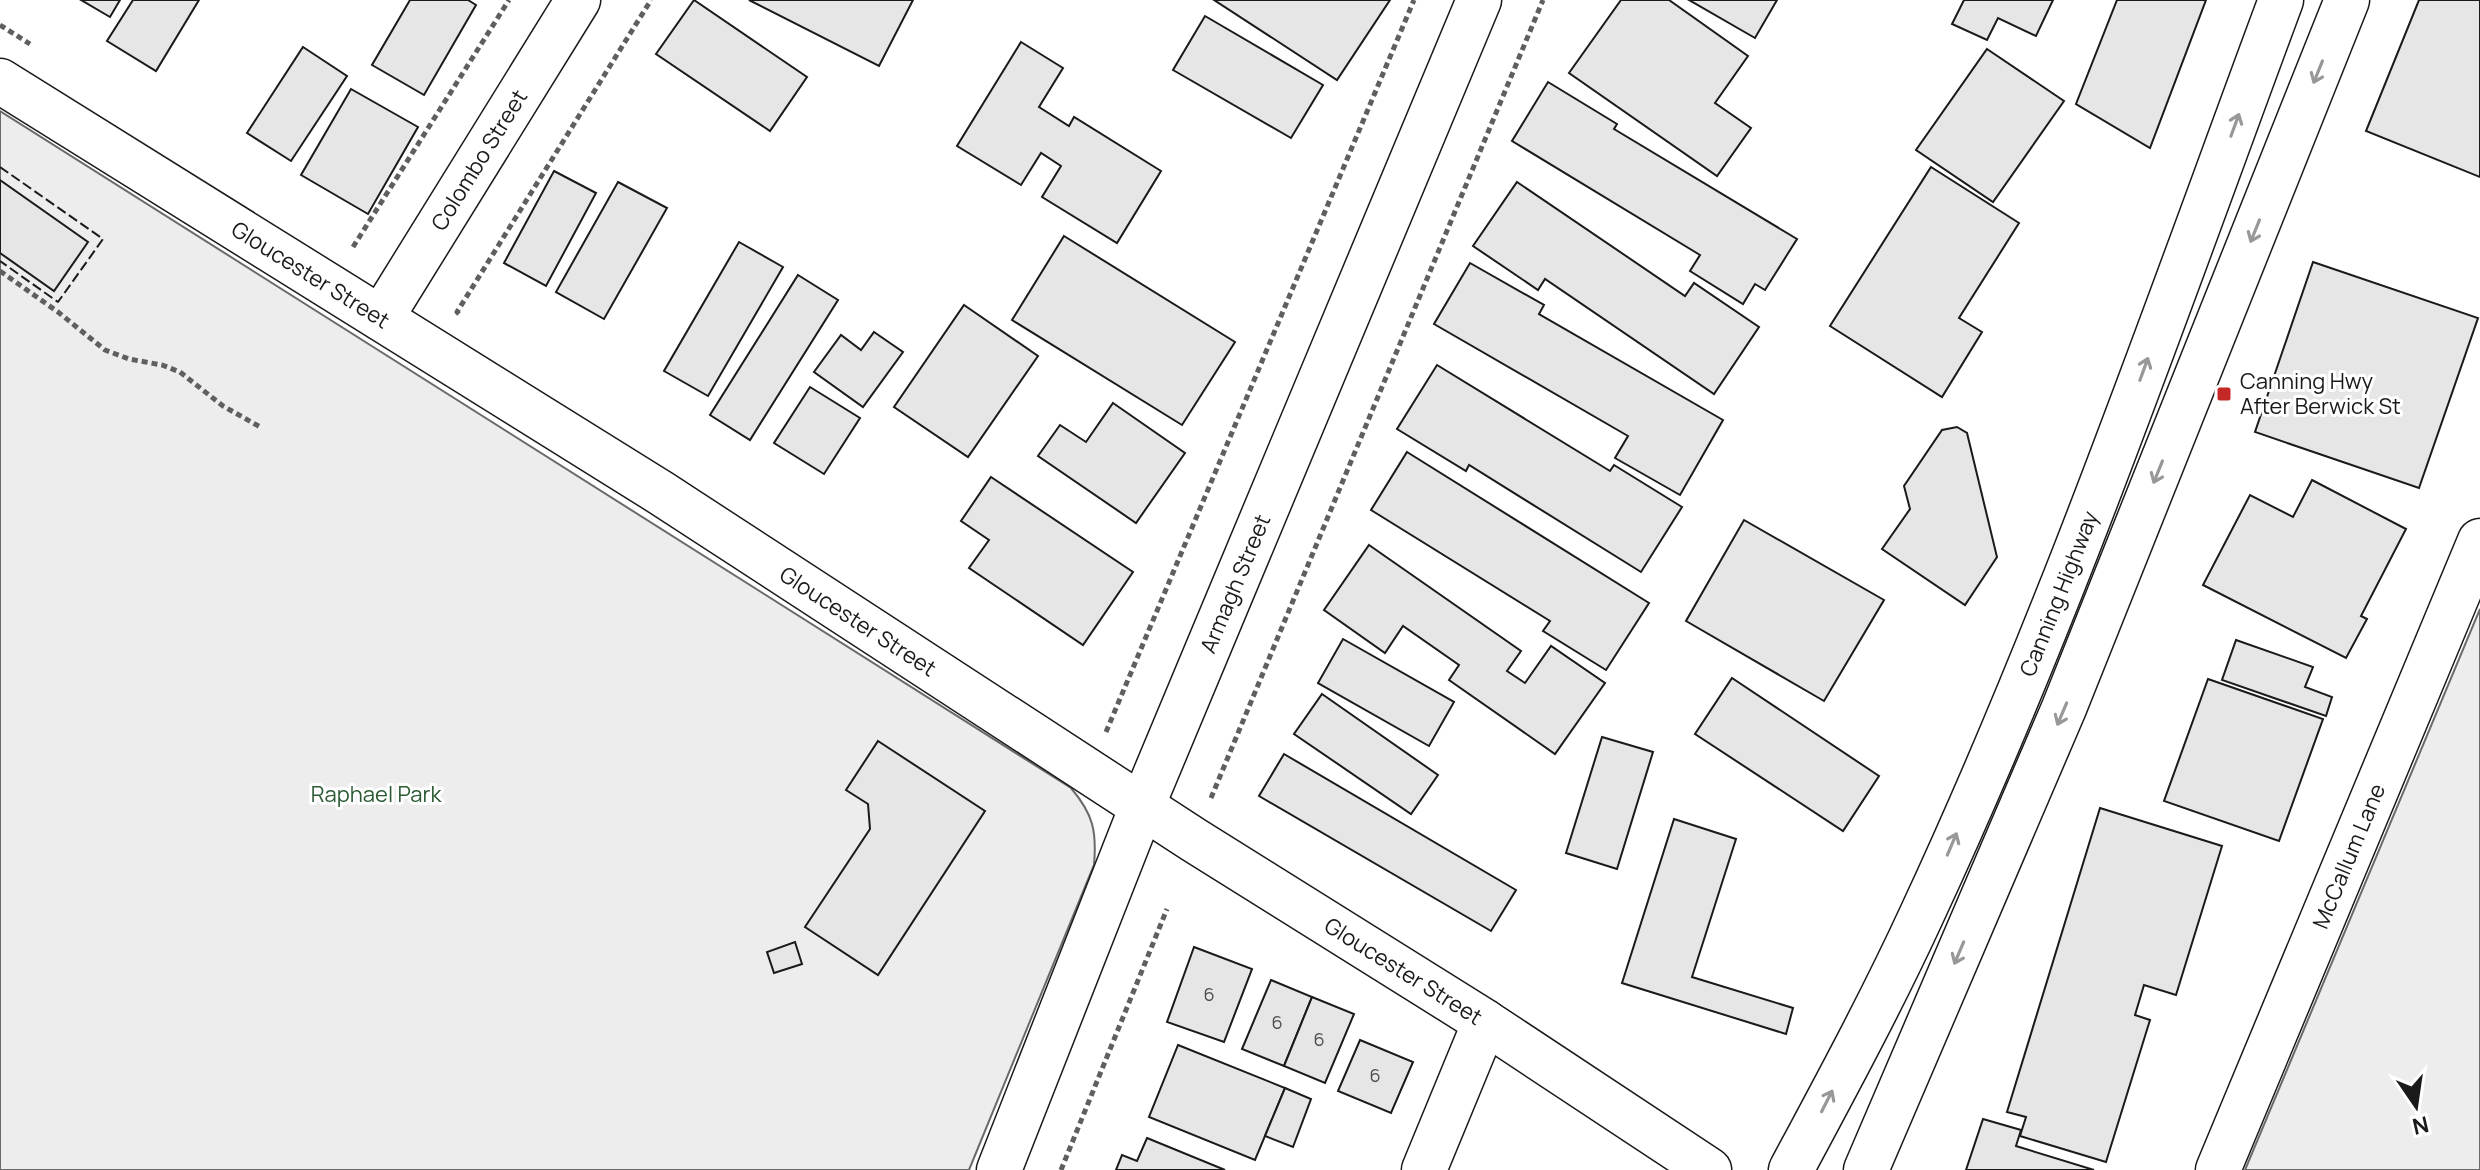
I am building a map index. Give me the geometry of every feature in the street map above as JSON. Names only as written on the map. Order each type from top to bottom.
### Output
[{"type":"main road","name":"Colombo Street","points":[[381,318],[578,0]]},
{"type":"main road","name":"Armagh Street","points":[[999,1170],[1143,804],[1479,0]]},
{"type":"main road","name":"Canning Highway","points":[[1791,1170],[1921,915],[2024,679],[2101,484],[2281,0]]},
{"type":"main road","points":[[1866,1170],[2064,708],[2347,0]]},
{"type":"main road","name":"Gloucester Street","points":[[0,81],[674,501],[1194,840],[1405,970],[1709,1170]]},
{"type":"main road","name":"McCallum Lane","points":[[2218,1170],[2480,541]]},
{"type":"main road","points":[[1424,1170],[1485,1022]]},
{"type":"path","points":[[354,248],[509,0]]},
{"type":"path","points":[[457,312],[651,0]]},
{"type":"path","points":[[1108,733],[1414,0]]},
{"type":"path","points":[[1211,798],[1543,0]]},
{"type":"path","points":[[0,271],[105,350],[180,372],[223,406],[262,428]]},
{"type":"path","points":[[1061,1170],[1167,909]]},
{"type":"green space","name":"Raphael Park","points":[[0,111],[1071,788],[1092,824],[1094,865],[969,1170],[0,1170]]},
{"type":"green space","points":[[2480,609],[2480,1170],[2245,1170]]},
{"type":"building","points":[[81,0],[120,0],[110,17]]},
{"type":"building","points":[[133,0],[199,0],[156,71],[107,41]]},
{"type":"building","points":[[410,0],[468,0],[476,5],[424,95],[372,65]]},
{"type":"building","points":[[694,0],[807,77],[770,131],[656,54]]},
{"type":"building","points":[[749,0],[913,0],[879,66]]},
{"type":"building","points":[[1214,0],[1390,0],[1337,80]]},
{"type":"building","points":[[1621,0],[1669,0],[1748,56],[1715,103],[1751,128],[1717,176],[1569,73]]},
{"type":"building","points":[[1689,0],[1777,0],[1755,38]]},
{"type":"building","points":[[1964,0],[2053,0],[2036,36],[1998,18],[1987,40],[1952,24]]},
{"type":"building","points":[[2117,0],[2206,0],[2150,148],[2076,104]]},
{"type":"building","points":[[2419,0],[2480,0],[2480,177],[2366,131]]},
{"type":"building","points":[[1205,16],[1323,85],[1291,138],[1173,70]]},
{"type":"building","points":[[1021,42],[1063,68],[1039,107],[1069,126],[1074,117],[1161,171],[1117,243],[1042,197],[1061,166],[1041,153],[1021,185],[957,146]]},
{"type":"building","points":[[303,47],[347,76],[291,161],[247,133]]},
{"type":"building","points":[[1987,49],[2064,101],[1993,202],[1916,150]]},
{"type":"building","points":[[1548,82],[1617,124],[1614,129],[1797,239],[1765,290],[1755,284],[1743,304],[1690,271],[1700,255],[1512,141]]},
{"type":"building","points":[[351,89],[418,127],[368,214],[301,175]]},
{"type":"building","points":[[1931,167],[2019,223],[1959,318],[1982,332],[1942,397],[1830,326]]},
{"type":"building","points":[[554,171],[596,193],[546,286],[504,263]]},
{"type":"building","points":[[0,180],[88,242],[54,291],[0,253]]},
{"type":"building","points":[[618,182],[667,208],[604,319],[556,292]]},
{"type":"building","points":[[1517,182],[1685,296],[1694,283],[1759,327],[1714,394],[1545,279],[1538,290],[1473,246]]},
{"type":"building","points":[[1064,236],[1235,342],[1182,425],[1012,320]]},
{"type":"building","points":[[739,242],[783,267],[708,396],[664,371]]},
{"type":"building","points":[[2313,262],[2478,318],[2419,488],[2255,432]]},
{"type":"building","points":[[1470,263],[1544,305],[1539,314],[1723,420],[1680,495],[1615,458],[1628,436],[1434,324]]},
{"type":"building","points":[[798,275],[838,300],[750,440],[710,415]]},
{"type":"building","points":[[964,305],[1038,356],[968,457],[894,407]]},
{"type":"building","points":[[874,332],[903,352],[863,407],[814,372],[841,335],[861,350]]},
{"type":"building","points":[[1437,365],[1610,471],[1614,465],[1682,507],[1641,572],[1469,465],[1466,471],[1397,429]]},
{"type":"building","points":[[810,387],[860,418],[824,474],[774,443]]},
{"type":"building","points":[[1113,403],[1185,453],[1136,523],[1038,456],[1060,425],[1086,442]]},
{"type":"building","points":[[1957,427],[1967,433],[1997,557],[1965,605],[1882,549],[1910,509],[1904,486],[1942,430]]},
{"type":"building","points":[[1407,452],[1649,603],[1606,670],[1543,631],[1550,621],[1371,510]]},
{"type":"building","points":[[991,477],[1133,572],[1083,645],[969,568],[989,540],[961,521]]},
{"type":"building","points":[[2312,480],[2406,529],[2361,616],[2367,619],[2346,658],[2203,585],[2250,495],[2293,517]]},
{"type":"building","points":[[1744,520],[1884,600],[1824,701],[1686,621]]},
{"type":"building","points":[[1369,545],[1521,651],[1507,671],[1525,683],[1551,646],[1605,683],[1555,754],[1449,680],[1459,665],[1403,626],[1385,653],[1324,610]]},
{"type":"building","points":[[1343,639],[1454,702],[1429,746],[1318,683]]},
{"type":"building","points":[[2236,640],[2313,667],[2305,687],[2332,697],[2326,716],[2222,680]]},
{"type":"building","points":[[1732,678],[1879,776],[1843,831],[1695,734]]},
{"type":"building","points":[[2208,679],[2323,719],[2279,841],[2164,801]]},
{"type":"building","points":[[1322,694],[1438,775],[1411,814],[1294,734]]},
{"type":"building","points":[[1602,737],[1653,752],[1617,869],[1566,853]]},
{"type":"building","points":[[878,741],[985,811],[878,975],[805,927],[870,829],[868,804],[846,790]]},
{"type":"building","points":[[1284,754],[1516,890],[1491,931],[1259,796]]},
{"type":"building","points":[[2100,808],[2222,846],[2176,995],[2144,985],[2135,1015],[2150,1020],[2106,1162],[2020,1136],[2026,1117],[2007,1112]]},
{"type":"building","points":[[1674,819],[1736,839],[1692,977],[1793,1008],[1786,1034],[1622,983]]},
{"type":"building","points":[[795,942],[802,964],[774,973],[767,952]]},
{"type":"building","points":[[1194,947],[1252,969],[1224,1042],[1167,1022]]},
{"type":"building","points":[[1271,980],[1312,997],[1284,1066],[1242,1049]]},
{"type":"building","points":[[1312,997],[1354,1014],[1325,1083],[1284,1066]]},
{"type":"building","points":[[1360,1040],[1413,1062],[1391,1113],[1338,1091]]},
{"type":"building","points":[[1178,1045],[1285,1088],[1255,1160],[1149,1117]]},
{"type":"building","points":[[1285,1088],[1311,1099],[1293,1147],[1265,1136]]},
{"type":"building","points":[[1983,1119],[2021,1130],[2016,1146],[2094,1170],[1966,1170]]},
{"type":"building","points":[[1147,1138],[1225,1170],[1116,1170],[1122,1155],[1137,1161]]},
{"type":"fence","points":[[0,167],[103,239],[58,302],[0,261]]},
{"type":"place","name":"Canning Hwy After Berwick St","points":[[2224,394]]}]
